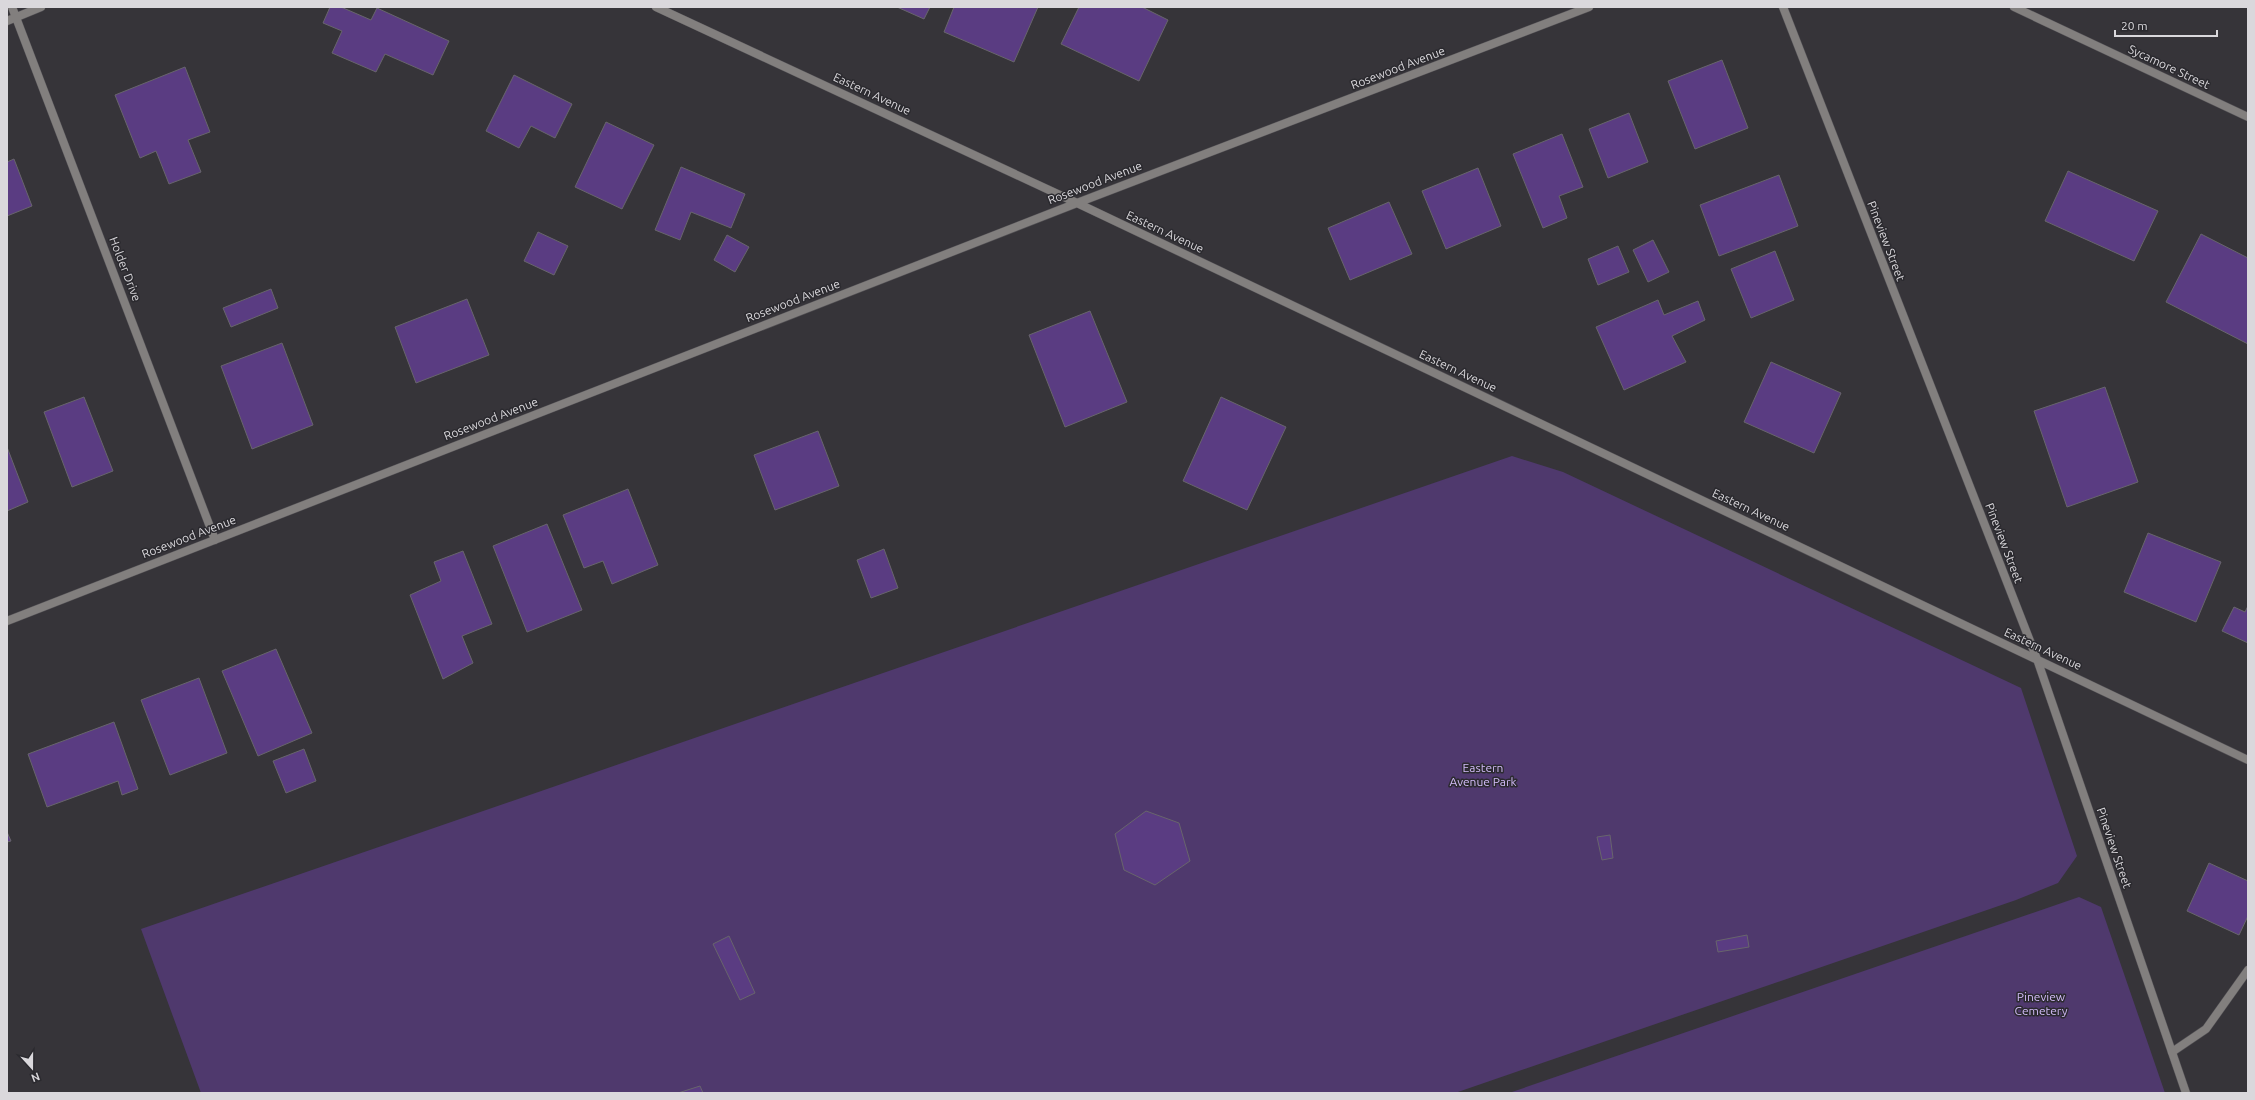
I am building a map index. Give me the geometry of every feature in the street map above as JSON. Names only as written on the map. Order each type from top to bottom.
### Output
[{"type":"street","name":"Holder Drive","points":[[12,7],[215,540]]},
{"type":"street","points":[[7,21],[41,7]]},
{"type":"street","name":"Eastern Avenue","points":[[656,7],[1077,203],[2248,760]]},
{"type":"street","name":"Rosewood Avenue","points":[[7,621],[1077,203],[1589,7]]},
{"type":"street","name":"Pineview Street","points":[[1783,7],[2037,659],[2186,1093]]},
{"type":"street","name":"Sycamore Street","points":[[2014,7],[2248,117]]},
{"type":"street","points":[[2172,1052],[2206,1029],[2248,970]]},
{"type":"green space","name":"Eastern Avenue Park","points":[[1512,456],[1563,472],[2021,688],[2077,856],[2058,883],[2016,900],[1455,1093],[201,1093],[141,929]]},
{"type":"green space","name":"Pineview Cemetery","points":[[2079,897],[2101,907],[2165,1093],[1509,1093]]},
{"type":"building","points":[[330,7],[341,7],[371,20],[377,8],[449,41],[433,75],[385,54],[376,72],[332,53],[342,31],[323,23]]},
{"type":"building","points":[[897,7],[930,7],[924,19]]},
{"type":"building","points":[[954,7],[1038,7],[1014,62],[944,32]]},
{"type":"building","points":[[1079,7],[1142,7],[1168,20],[1139,81],[1061,44]]},
{"type":"building","points":[[1722,60],[1748,128],[1695,149],[1668,81]]},
{"type":"building","points":[[185,67],[210,132],[188,140],[201,172],[169,184],[156,151],[140,158],[115,95]]},
{"type":"building","points":[[514,75],[572,104],[555,138],[531,126],[519,148],[486,131]]},
{"type":"building","points":[[1629,113],[1648,162],[1608,178],[1589,129]]},
{"type":"building","points":[[606,122],[654,145],[622,209],[575,187]]},
{"type":"building","points":[[1562,134],[1583,187],[1559,196],[1567,218],[1543,228],[1513,154]]},
{"type":"building","points":[[14,159],[32,206],[7,216],[7,162]]},
{"type":"building","points":[[681,167],[745,194],[731,228],[691,212],[680,240],[655,230]]},
{"type":"building","points":[[1478,168],[1501,226],[1446,249],[1422,191]]},
{"type":"building","points":[[2068,171],[2158,211],[2134,261],[2045,221]]},
{"type":"building","points":[[1779,175],[1798,226],[1719,256],[1700,205]]},
{"type":"building","points":[[1389,202],[1412,254],[1350,280],[1328,228]]},
{"type":"building","points":[[538,232],[568,246],[554,275],[524,261]]},
{"type":"building","points":[[2201,234],[2248,258],[2248,344],[2166,302]]},
{"type":"building","points":[[727,235],[749,247],[735,272],[714,260]]},
{"type":"building","points":[[1653,240],[1669,272],[1648,282],[1633,250]]},
{"type":"building","points":[[1618,246],[1629,272],[1598,285],[1588,259]]},
{"type":"building","points":[[1775,251],[1794,300],[1751,318],[1731,269]]},
{"type":"building","points":[[271,289],[278,308],[231,327],[223,308]]},
{"type":"building","points":[[467,299],[489,355],[416,383],[395,327]]},
{"type":"building","points":[[1658,300],[1664,315],[1698,301],[1705,320],[1672,336],[1686,362],[1624,390],[1596,327]]},
{"type":"building","points":[[1090,311],[1127,402],[1065,427],[1029,335]]},
{"type":"building","points":[[282,343],[313,425],[252,449],[221,366]]},
{"type":"building","points":[[1771,362],[1841,393],[1814,453],[1744,422]]},
{"type":"building","points":[[2105,387],[2138,482],[2067,507],[2034,411]]},
{"type":"building","points":[[84,397],[113,471],[72,487],[44,412]]},
{"type":"building","points":[[1221,397],[1286,427],[1247,510],[1183,481]]},
{"type":"building","points":[[818,431],[839,486],[775,510],[754,455]]},
{"type":"building","points":[[7,447],[28,502],[7,511]]},
{"type":"building","points":[[628,489],[658,565],[612,584],[603,561],[584,568],[563,515]]},
{"type":"building","points":[[547,524],[582,610],[527,632],[493,546]]},
{"type":"building","points":[[2148,533],[2221,562],[2196,622],[2124,592]]},
{"type":"building","points":[[884,549],[898,588],[871,598],[857,560]]},
{"type":"building","points":[[463,551],[492,624],[462,636],[473,663],[443,679],[410,595],[441,581],[434,562]]},
{"type":"building","points":[[2248,606],[2248,643],[2222,631],[2234,607],[2245,612]]},
{"type":"building","points":[[276,649],[312,733],[258,756],[222,671]]},
{"type":"building","points":[[199,678],[227,753],[170,775],[141,700]]},
{"type":"building","points":[[114,722],[138,789],[122,795],[118,781],[47,807],[28,754]]},
{"type":"building","points":[[304,749],[316,781],[286,793],[273,761]]},
{"type":"building","points":[[1146,811],[1179,823],[1190,861],[1155,885],[1124,870],[1115,834]]},
{"type":"building","points":[[7,832],[11,841],[7,842]]},
{"type":"building","points":[[1610,835],[1613,858],[1602,860],[1597,837]]},
{"type":"building","points":[[2209,863],[2248,881],[2248,916],[2239,935],[2187,911]]},
{"type":"building","points":[[1747,935],[1749,947],[1718,952],[1716,941]]},
{"type":"building","points":[[729,936],[755,993],[740,1000],[713,944]]},
{"type":"building","points":[[700,1086],[703,1093],[678,1093]]}]
